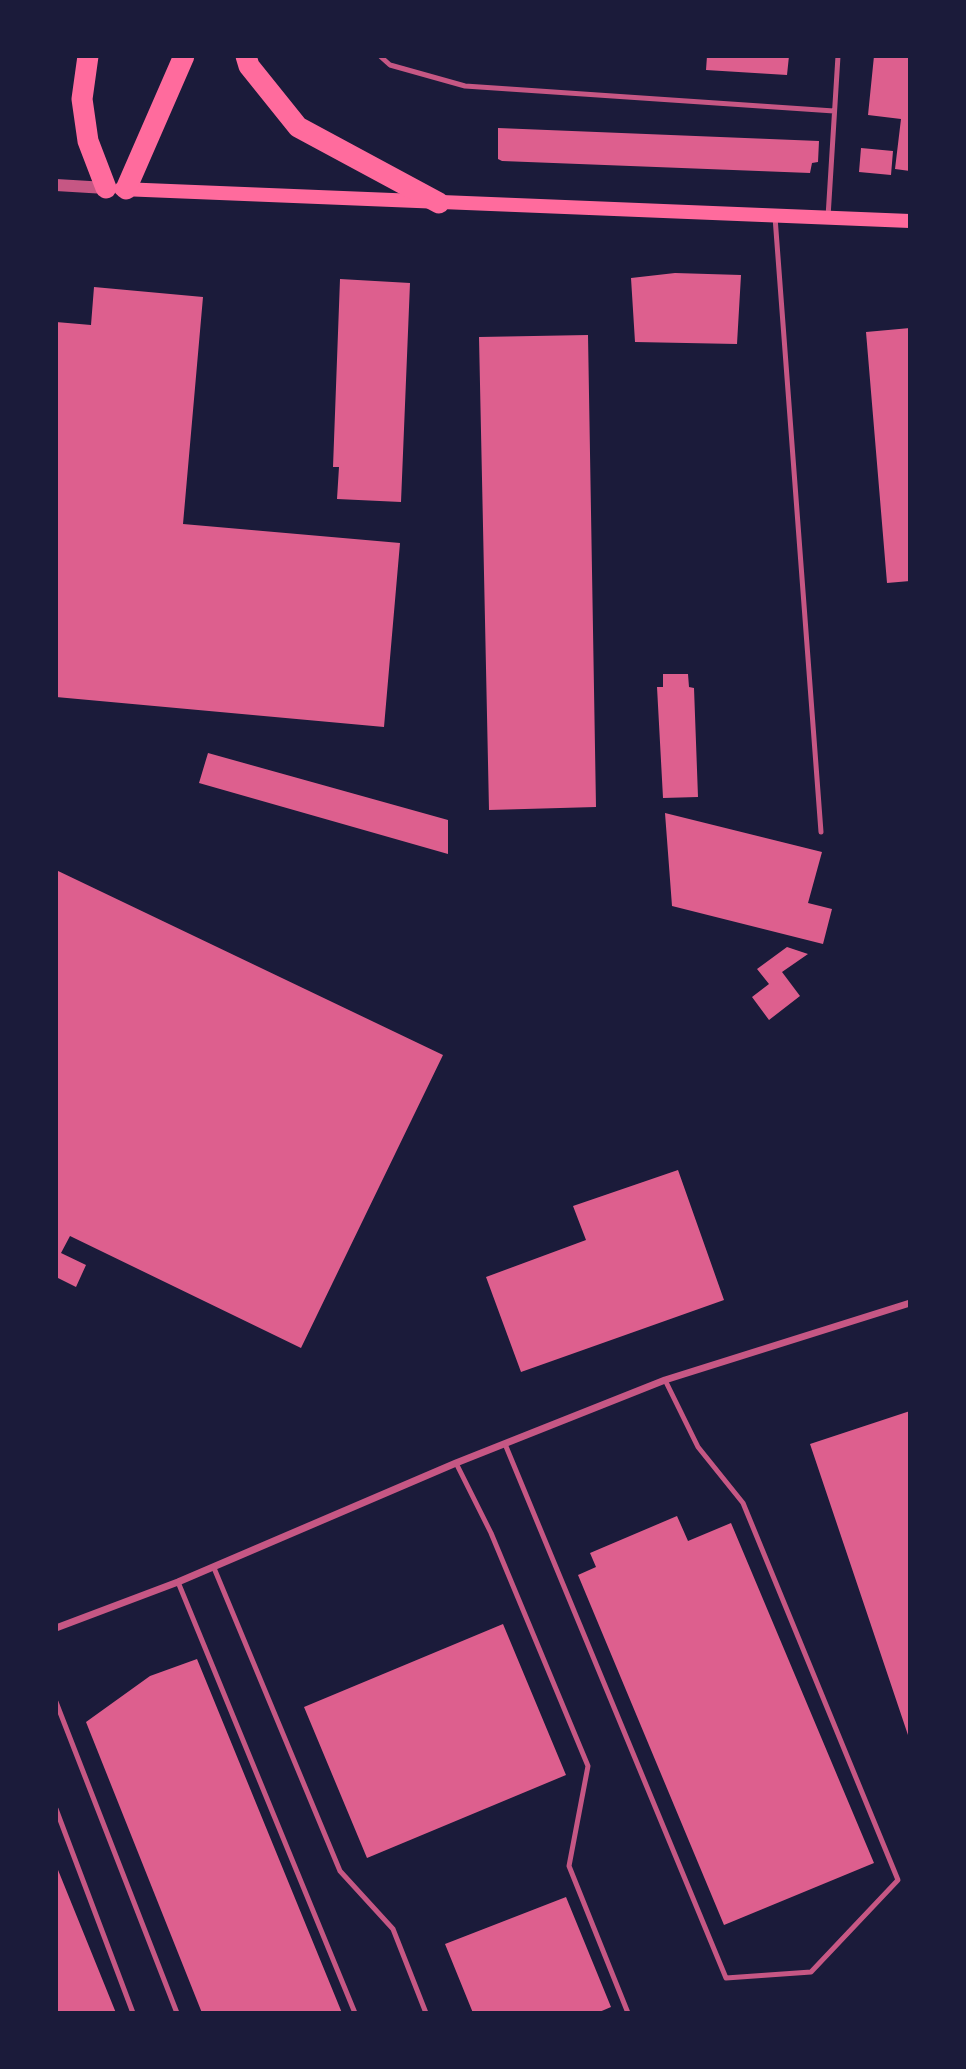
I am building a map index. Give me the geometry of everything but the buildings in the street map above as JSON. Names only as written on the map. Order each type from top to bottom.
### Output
[{"type":"highway","points":[[88,56],[83,109],[88,141],[116,188]]},
{"type":"highway","points":[[116,188],[184,56]]},
{"type":"highway","points":[[246,56],[249,66],[298,127],[439,203]]},
{"type":"main road","points":[[116,188],[910,220]]},
{"type":"street","points":[[56,185],[116,188]]},
{"type":"street","points":[[56,1628],[178,1583],[456,1463],[665,1380],[910,1303]]},
{"type":"lane","points":[[380,56],[390,65],[465,86],[834,111]]},
{"type":"lane","points":[[828,217],[838,56]]},
{"type":"lane","points":[[775,215],[821,832]]},
{"type":"lane","points":[[505,1444],[726,1978],[811,1972],[898,1880],[743,1503],[698,1447],[665,1380]]},
{"type":"lane","points":[[456,1463],[491,1533],[587,1766],[569,1866],[628,2013]]},
{"type":"lane","points":[[214,1568],[340,1871],[393,1929],[426,2013]]},
{"type":"lane","points":[[178,1583],[355,2013]]},
{"type":"lane","points":[[56,1702],[177,2013]]},
{"type":"lane","points":[[56,1808],[133,2013]]}]
